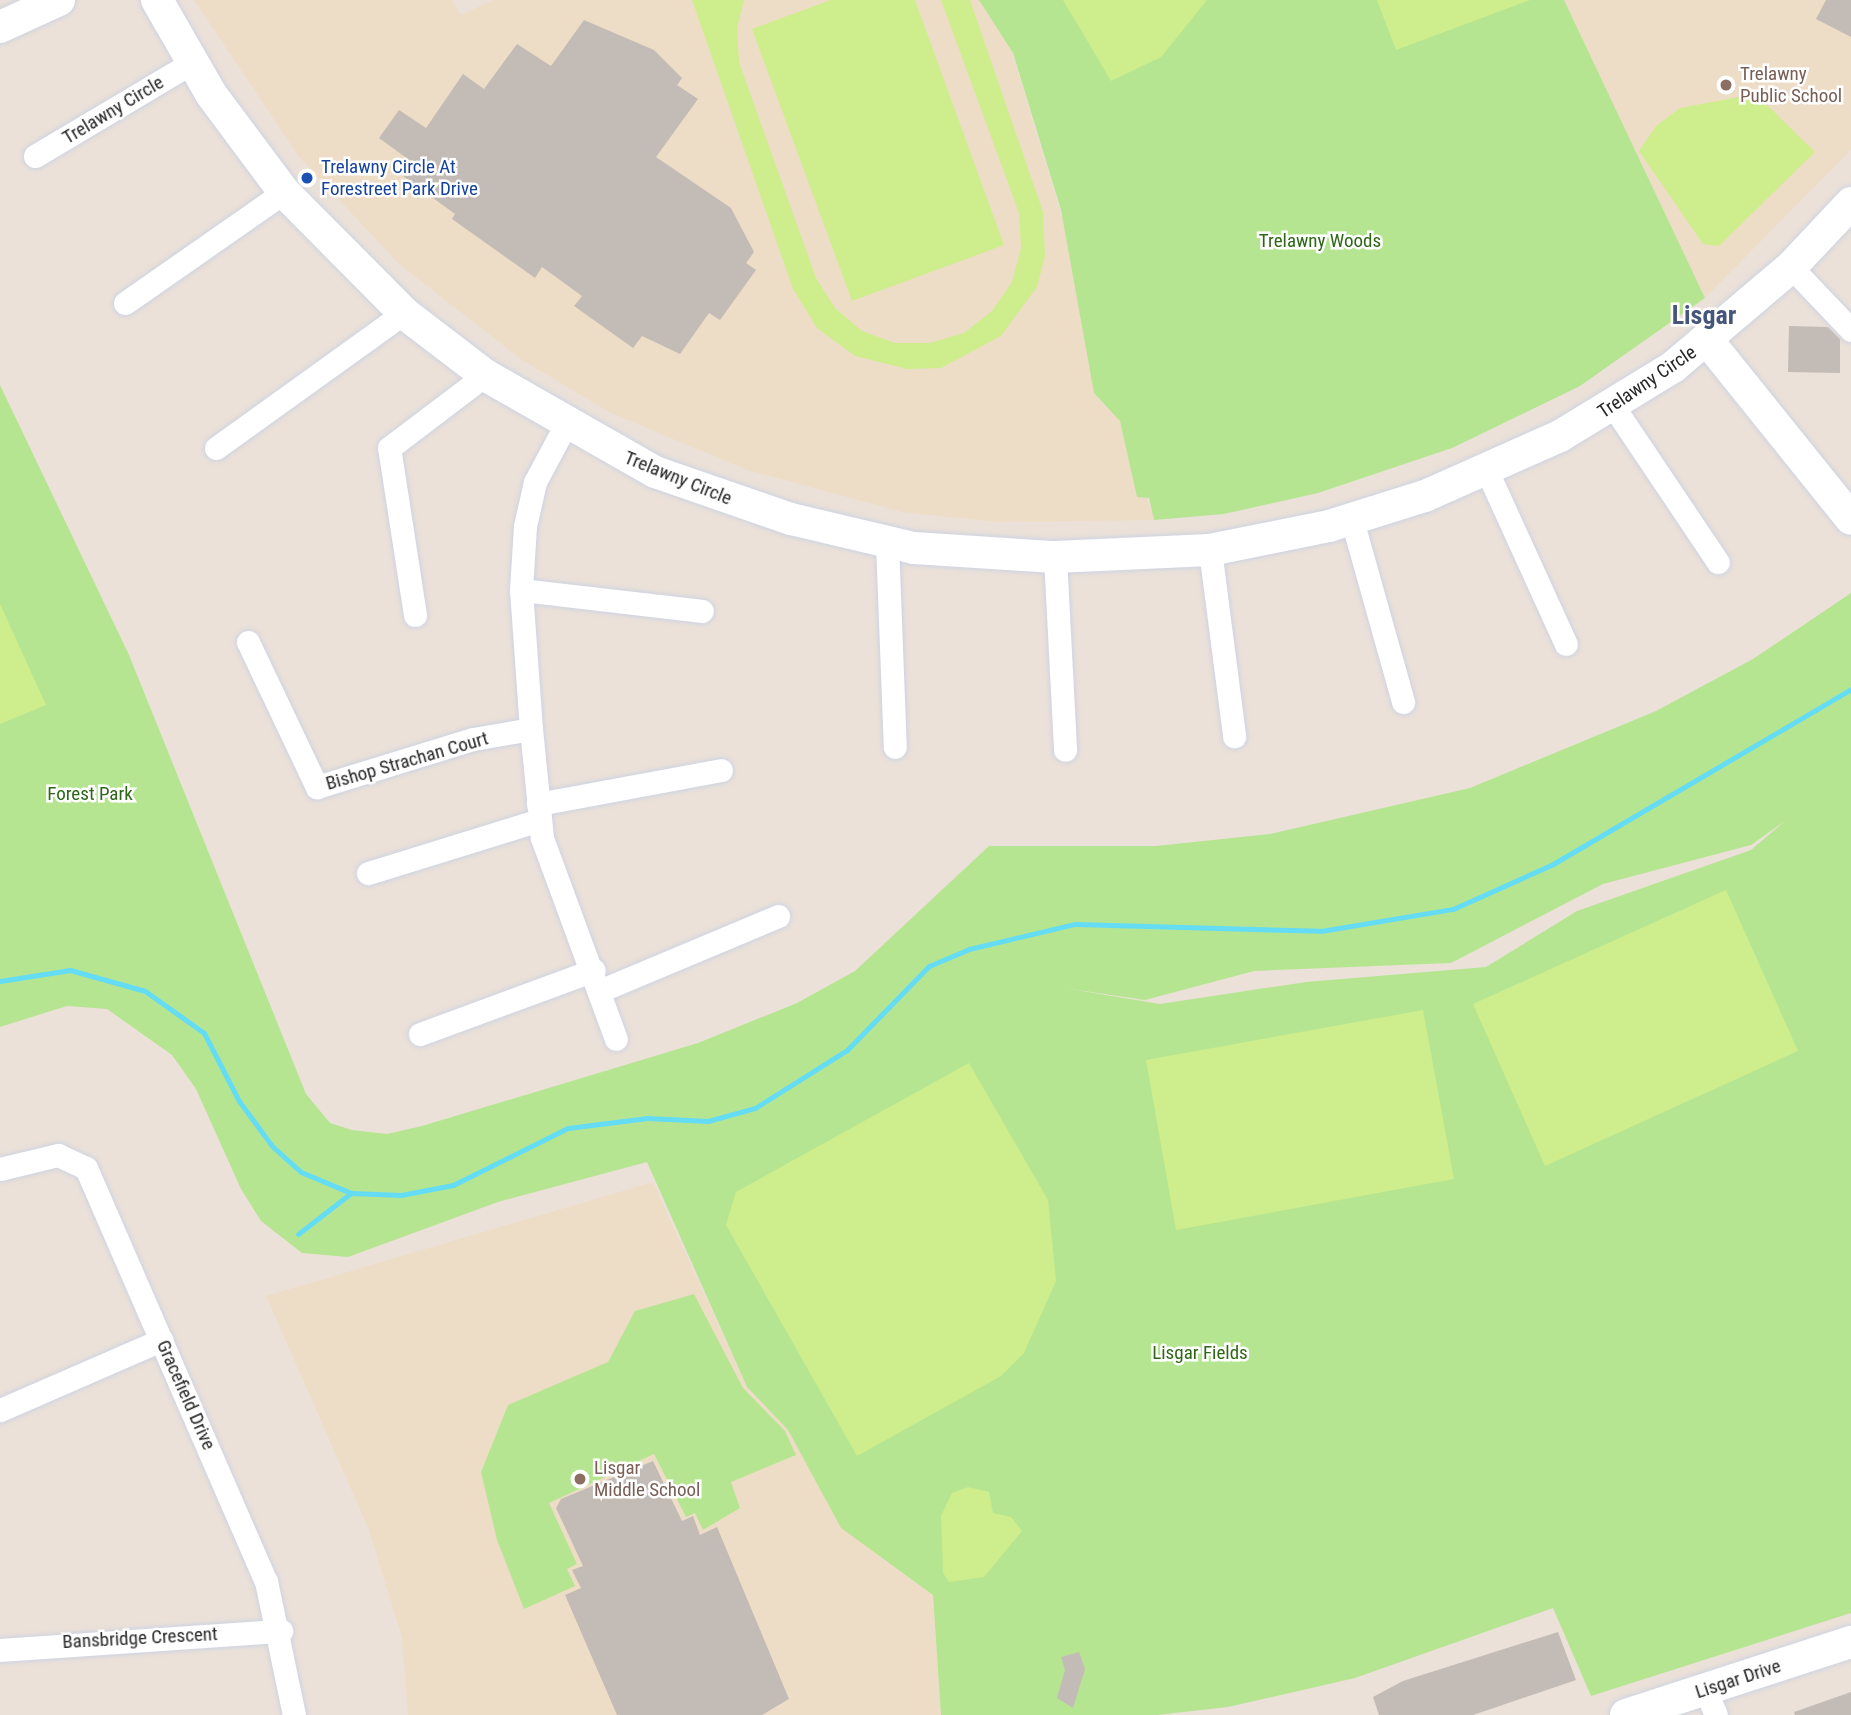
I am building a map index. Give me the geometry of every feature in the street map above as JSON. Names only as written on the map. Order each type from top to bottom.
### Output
[{"type":"street","points":[[0,27],[59,0]]},
{"type":"street","name":"Trelawny Circle","points":[[157,0],[191,64],[284,192],[404,313],[485,376],[565,426],[701,489],[887,543],[1055,556],[1210,550],[1352,520],[1487,471],[1613,406],[1708,341],[1791,267],[1851,203]]},
{"type":"street","name":"Trelawny Circle","points":[[35,156],[191,64]]},
{"type":"street","points":[[125,303],[284,192]]},
{"type":"street","points":[[1791,267],[1851,330]]},
{"type":"street","points":[[216,448],[404,313]]},
{"type":"street","points":[[1708,341],[1851,519]]},
{"type":"street","points":[[415,615],[388,448],[485,376]]},
{"type":"street","points":[[1613,406],[1718,562]]},
{"type":"street","points":[[565,426],[535,482],[521,590],[531,729],[539,812],[617,1039]]},
{"type":"street","points":[[1487,471],[1566,644]]},
{"type":"street","points":[[1352,520],[1403,702]]},
{"type":"street","points":[[887,543],[895,747]]},
{"type":"street","points":[[1210,550],[1234,736]]},
{"type":"street","points":[[1055,556],[1065,750]]},
{"type":"street","points":[[521,590],[702,611]]},
{"type":"street","name":"Bishop Strachan Court","points":[[248,642],[317,787],[473,739],[531,729]]},
{"type":"street","points":[[368,873],[539,812],[721,770]]},
{"type":"street","points":[[420,1034],[598,980],[778,915]]},
{"type":"street","name":"Gracefield Drive","points":[[0,1170],[58,1155],[86,1168],[266,1581],[281,1631],[294,1715]]},
{"type":"street","points":[[0,1410],[161,1340]]},
{"type":"street","name":"Bansbridge Crescent","points":[[0,1650],[281,1631]]},
{"type":"street","name":"Lisgar Drive","points":[[1626,1715],[1710,1702],[1851,1643]]},
{"type":"shaded area","points":[[194,0],[452,0],[461,15],[493,0],[996,0],[1154,520],[997,522],[902,512],[747,470],[611,413],[522,360],[399,264],[299,157]]},
{"type":"shaded area","name":"Trelawny Public School","points":[[1564,0],[1851,0],[1851,150],[1705,298]]},
{"type":"shaded area","name":"Lisgar Middle School","points":[[653,1182],[747,1387],[788,1430],[841,1527],[933,1595],[941,1715],[408,1715],[402,1638],[369,1530],[266,1296]]},
{"type":"green space","points":[[692,0],[744,0],[737,28],[739,62],[816,278],[835,308],[862,331],[895,343],[930,343],[964,333],[992,311],[1012,282],[1021,248],[1019,213],[941,0],[970,0],[1043,212],[1045,256],[1037,287],[1001,336],[941,368],[907,369],[855,356],[817,328],[793,289]]},
{"type":"green space","points":[[831,0],[915,0],[1004,245],[852,301],[752,29]]},
{"type":"green space","name":"Trelawny Woods","points":[[979,0],[1564,0],[1705,298],[1580,386],[1452,448],[1318,493],[1224,514],[1154,520],[1149,498],[1137,497],[1120,421],[1094,393],[1061,210],[1013,53]]},
{"type":"green space","points":[[1063,0],[1207,0],[1161,57],[1111,81]]},
{"type":"green space","points":[[1377,0],[1530,0],[1396,50]]},
{"type":"green space","points":[[1739,97],[1768,106],[1815,152],[1719,246],[1703,244],[1639,151],[1656,126],[1680,108]]},
{"type":"green space","name":"Lisgar Fields","points":[[0,385],[129,655],[306,1094],[330,1123],[352,1130],[387,1134],[422,1126],[698,1043],[797,1003],[855,971],[989,846],[1156,846],[1270,834],[1470,788],[1656,711],[1753,659],[1851,593],[1851,1613],[1591,1696],[1553,1608],[1355,1678],[1228,1707],[1157,1715],[941,1715],[933,1595],[841,1528],[788,1430],[747,1387],[647,1162],[498,1202],[348,1257],[302,1253],[261,1221],[241,1189],[196,1089],[172,1055],[107,1009],[67,1006],[0,1027]],"holes":[[[1785,821],[1751,850],[1577,911],[1486,967],[1306,982],[1160,1004],[1064,988],[1145,1000],[1254,971],[1451,963],[1603,884],[1751,845]]]},
{"type":"green space","points":[[0,604],[46,705],[0,724]]},
{"type":"green space","points":[[1726,890],[1798,1051],[1545,1166],[1473,1004]]},
{"type":"green space","points":[[1423,1010],[1454,1179],[1176,1230],[1146,1060]]},
{"type":"green space","points":[[969,1063],[1048,1200],[1056,1281],[1024,1353],[1001,1376],[857,1456],[726,1225],[736,1192]]},
{"type":"green space","points":[[694,1294],[743,1388],[785,1431],[796,1455],[731,1482],[740,1508],[703,1530],[695,1513],[686,1517],[654,1454],[549,1503],[577,1564],[567,1569],[575,1586],[524,1609],[497,1540],[481,1472],[508,1405],[608,1362],[635,1311]]},
{"type":"green space","points":[[968,1487],[989,1492],[993,1513],[1011,1517],[1022,1531],[984,1577],[949,1582],[943,1573],[941,1516],[952,1493]]},
{"type":"building","points":[[1826,0],[1851,0],[1851,37],[1816,19]]},
{"type":"building","points":[[584,20],[654,50],[682,78],[677,85],[698,99],[656,157],[731,208],[754,252],[746,263],[756,270],[720,320],[709,313],[680,354],[642,336],[633,348],[574,306],[582,296],[542,267],[535,278],[452,219],[455,214],[403,176],[412,162],[379,138],[399,110],[426,128],[463,74],[484,89],[517,44],[551,66]]},
{"type":"building","points":[[1789,326],[1828,327],[1840,339],[1840,373],[1788,372]]},
{"type":"building","points":[[653,1461],[682,1521],[693,1516],[700,1535],[717,1527],[789,1699],[762,1715],[617,1715],[565,1595],[581,1588],[572,1570],[583,1566],[556,1508],[561,1499]]},
{"type":"building","points":[[1558,1632],[1576,1680],[1473,1715],[1379,1715],[1373,1697],[1403,1681]]},
{"type":"building","points":[[1079,1652],[1085,1669],[1073,1708],[1057,1698],[1065,1670],[1061,1657]]},
{"type":"building","points":[[1851,1692],[1851,1715],[1795,1715],[1794,1712]]},
{"type":"waterway","points":[[0,981],[70,970],[145,991],[204,1033],[239,1101],[272,1146],[301,1172],[351,1193],[401,1195],[453,1185],[568,1128],[647,1118],[708,1121],[755,1108],[847,1050],[929,966],[969,949],[1075,924],[1321,931],[1453,909],[1553,864],[1851,689]]},
{"type":"waterway","points":[[298,1234],[351,1193]]},
{"type":"place","name":"Trelawny Public School","points":[[1726,85]]},
{"type":"place","name":"Trelawny Circle At Forestreet Park Drive","points":[[307,178]]},
{"type":"place","name":"Lisgar Middle School","points":[[580,1479]]},
{"type":"district","name":"Lisgar","points":[[1704,316]]},
{"type":"park label","name":"Forest Park","points":[[90,794]]}]
